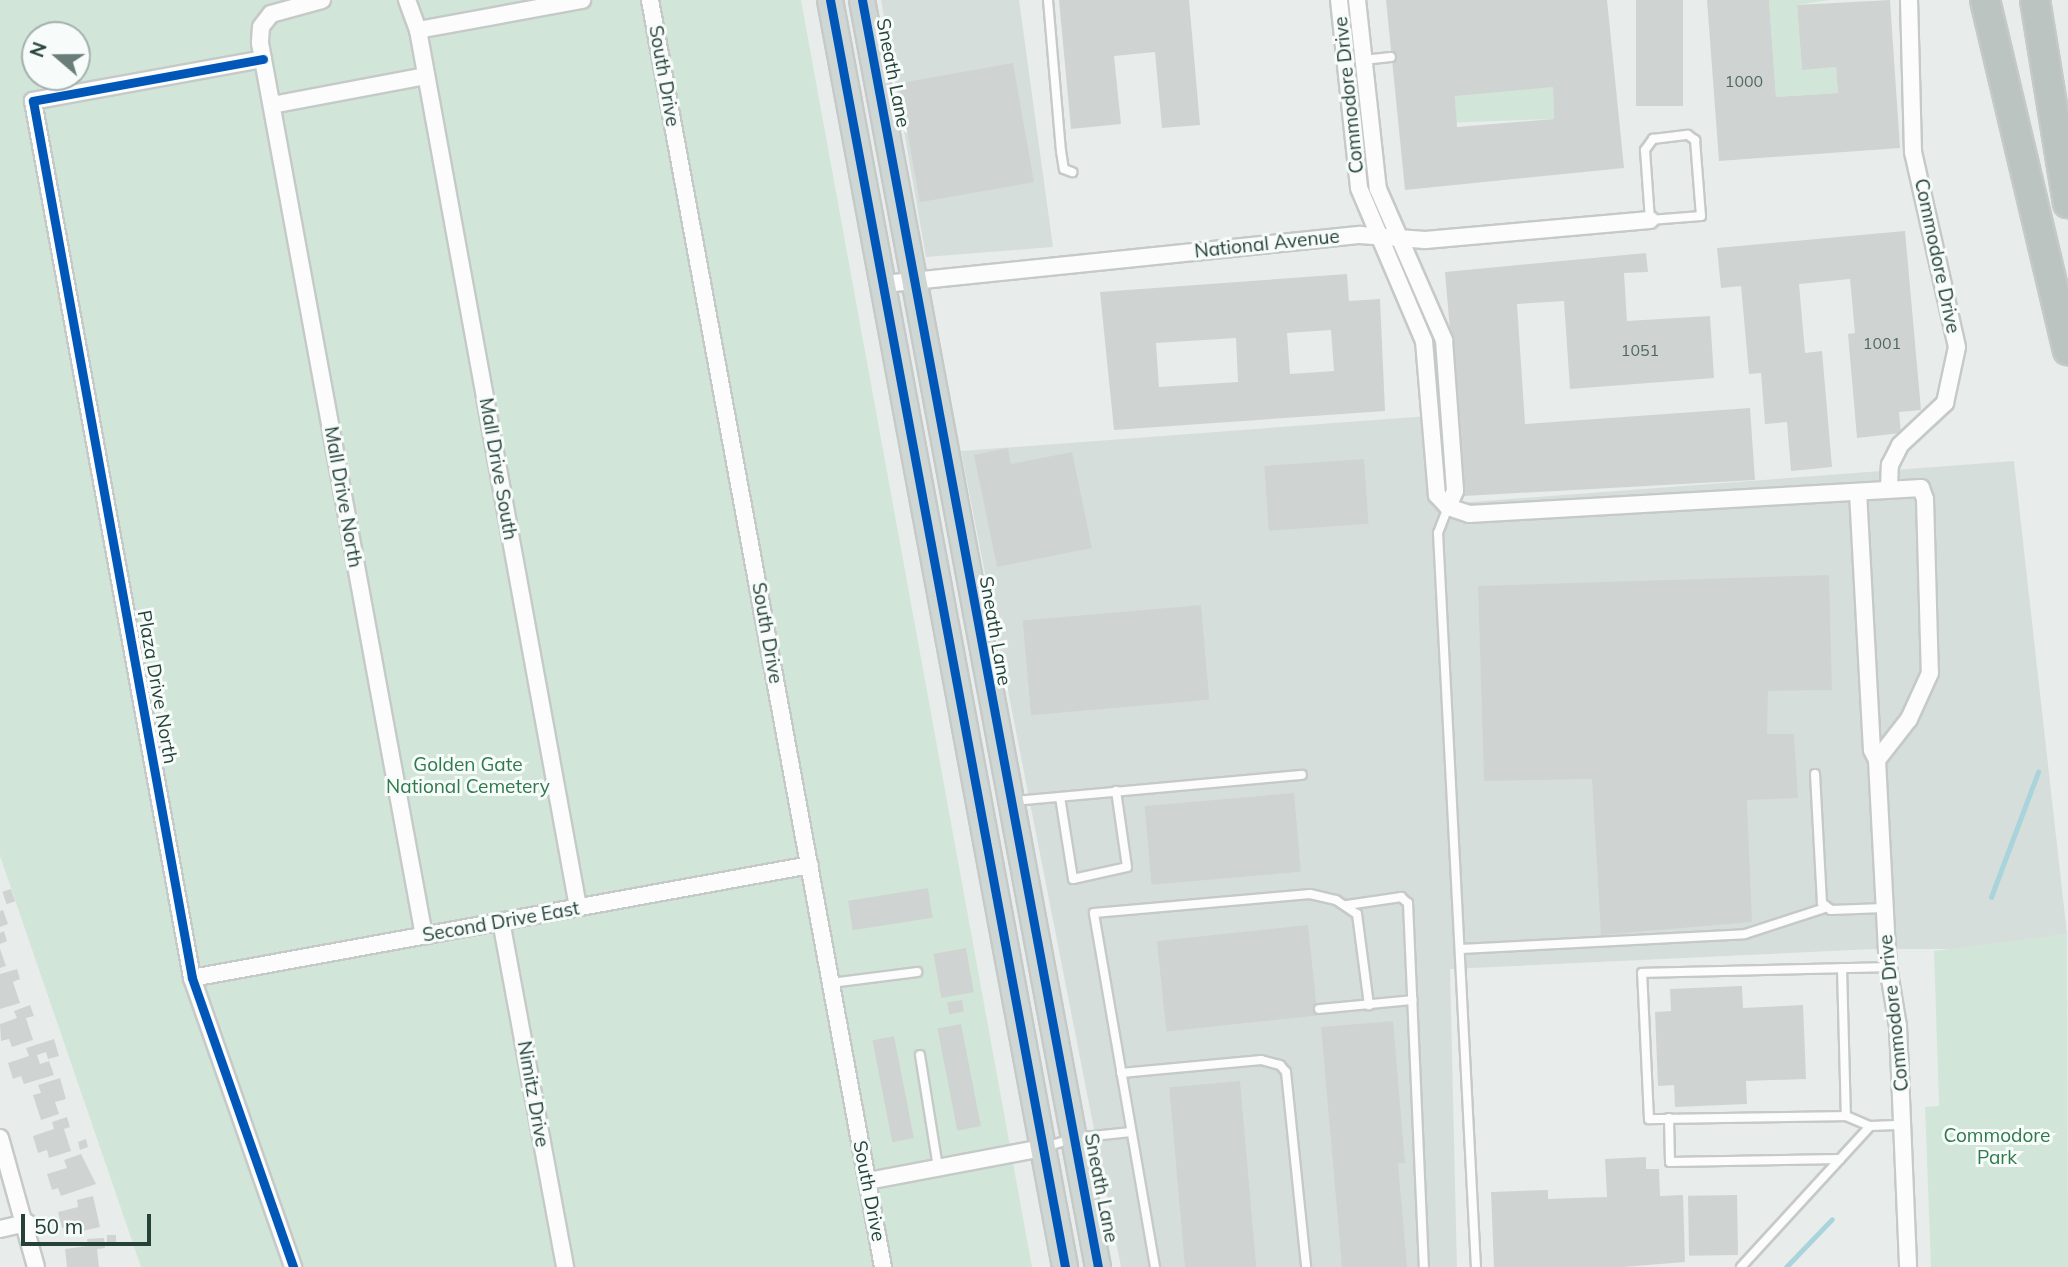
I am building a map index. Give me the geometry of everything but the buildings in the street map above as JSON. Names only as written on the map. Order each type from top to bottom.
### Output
[{"type":"highway","points":[[1985,0],[2068,351]]},
{"type":"highway","points":[[2035,4],[2068,203]]},
{"type":"main road","points":[[830,0],[1065,1267]]},
{"type":"main road","name":"Sneath Lane","points":[[862,0],[1008,801],[1098,1267]]},
{"type":"street","name":"Mall Drive North","points":[[322,0],[271,14],[261,27],[263,59],[424,936]]},
{"type":"street","name":"Mall Drive South","points":[[407,0],[418,30],[578,907]]},
{"type":"street","points":[[418,30],[582,0]]},
{"type":"street","name":"South Drive","points":[[650,0],[883,1267]]},
{"type":"street","name":"Commodore Drive","points":[[1339,0],[1352,158],[1377,237],[1402,283],[1424,341],[1437,495],[1448,507],[1455,491],[1444,340],[1378,189],[1357,0]]},
{"type":"street","name":"Commodore Drive","points":[[1889,489],[1890,465],[1900,444],[1945,403],[1956,346],[1928,204],[1913,152],[1909,0]]},
{"type":"street","name":"Plaza Drive North","points":[[263,59],[33,101],[192,978],[293,1267]]},
{"type":"street","points":[[1344,62],[1363,60]]},
{"type":"street","points":[[272,105],[426,76]]},
{"type":"street","name":"National Avenue","points":[[884,284],[1360,235],[1399,241],[1650,220]]},
{"type":"street","points":[[1448,507],[1469,514],[1921,488],[1927,527],[1930,673],[1909,719],[1877,760]]},
{"type":"street","name":"Commodore Drive","points":[[1858,492],[1872,750],[1877,760],[1888,967],[1898,1026],[1908,1267]]},
{"type":"street","name":"Second Drive East","points":[[192,978],[810,865]]},
{"type":"street","name":"Nimitz Drive","points":[[501,921],[565,1267]]},
{"type":"street","points":[[0,1138],[27,1223],[36,1267]]},
{"type":"street","points":[[867,1181],[1043,1148]]},
{"type":"street","points":[[0,1229],[27,1223]]},
{"type":"lane","points":[[1048,0],[1061,151],[1064,169],[1072,173]]},
{"type":"lane","points":[[1363,60],[1391,57]]},
{"type":"lane","name":"National Avenue","points":[[1688,135],[1695,140],[1701,216],[1650,220],[1646,150],[1653,139],[1688,135]]},
{"type":"lane","points":[[1448,507],[1438,533],[1476,1267]]},
{"type":"lane","points":[[1815,774],[1825,908]]},
{"type":"lane","points":[[1008,801],[1302,775]]},
{"type":"lane","points":[[1060,797],[1073,879],[1127,867],[1116,791]]},
{"type":"lane","points":[[1155,1267],[1094,913],[1310,894],[1347,905],[1401,897],[1408,903],[1424,1267]]},
{"type":"lane","points":[[1347,905],[1357,914],[1369,1005]]},
{"type":"lane","points":[[1461,949],[1745,934],[1825,908],[1884,908]]},
{"type":"lane","points":[[1888,967],[1642,973],[1649,1119],[1846,1116],[1870,1125],[1903,1125]]},
{"type":"lane","points":[[1842,968],[1846,1116]]},
{"type":"lane","points":[[831,983],[917,972]]},
{"type":"lane","points":[[1319,1009],[1413,1000]]},
{"type":"lane","points":[[920,1055],[938,1168]]},
{"type":"lane","points":[[1121,1073],[1261,1060],[1280,1065],[1286,1072],[1306,1267]]},
{"type":"lane","points":[[1669,1118],[1670,1162],[1840,1159]]},
{"type":"lane","points":[[1741,1267],[1870,1125]]},
{"type":"lane","points":[[1043,1148],[1074,1138],[1131,1132]]},
{"type":"shaded area","points":[[881,0],[1019,0],[1053,247],[926,257]]},
{"type":"shaded area","points":[[1455,414],[1458,503],[2014,461],[2067,934],[1965,949],[1875,949],[1450,969],[1457,1267],[1121,1267],[961,451]]},
{"type":"green space","name":"Golden Gate National Cemetery","points":[[0,0],[801,0],[1032,1267],[141,1267],[0,856]]},
{"type":"green space","points":[[1769,0],[1829,0],[1797,5],[1802,69],[1836,67],[1838,93],[1776,97]]},
{"type":"green space","points":[[1553,87],[1554,119],[1456,122],[1455,90]]},
{"type":"green space","name":"Commodore Park","points":[[2067,934],[2068,1267],[1931,1267],[1925,1107],[1939,1106],[1934,951]]},
{"type":"waterway","points":[[1991,897],[2038,772]]},
{"type":"waterway","points":[[1786,1267],[1832,1219]]},
{"type":"cycle path","points":[[830,0],[1065,1267]]},
{"type":"cycle path","points":[[862,0],[1098,1267]]},
{"type":"cycle path","points":[[263,59],[33,101],[192,978],[293,1267]]}]
